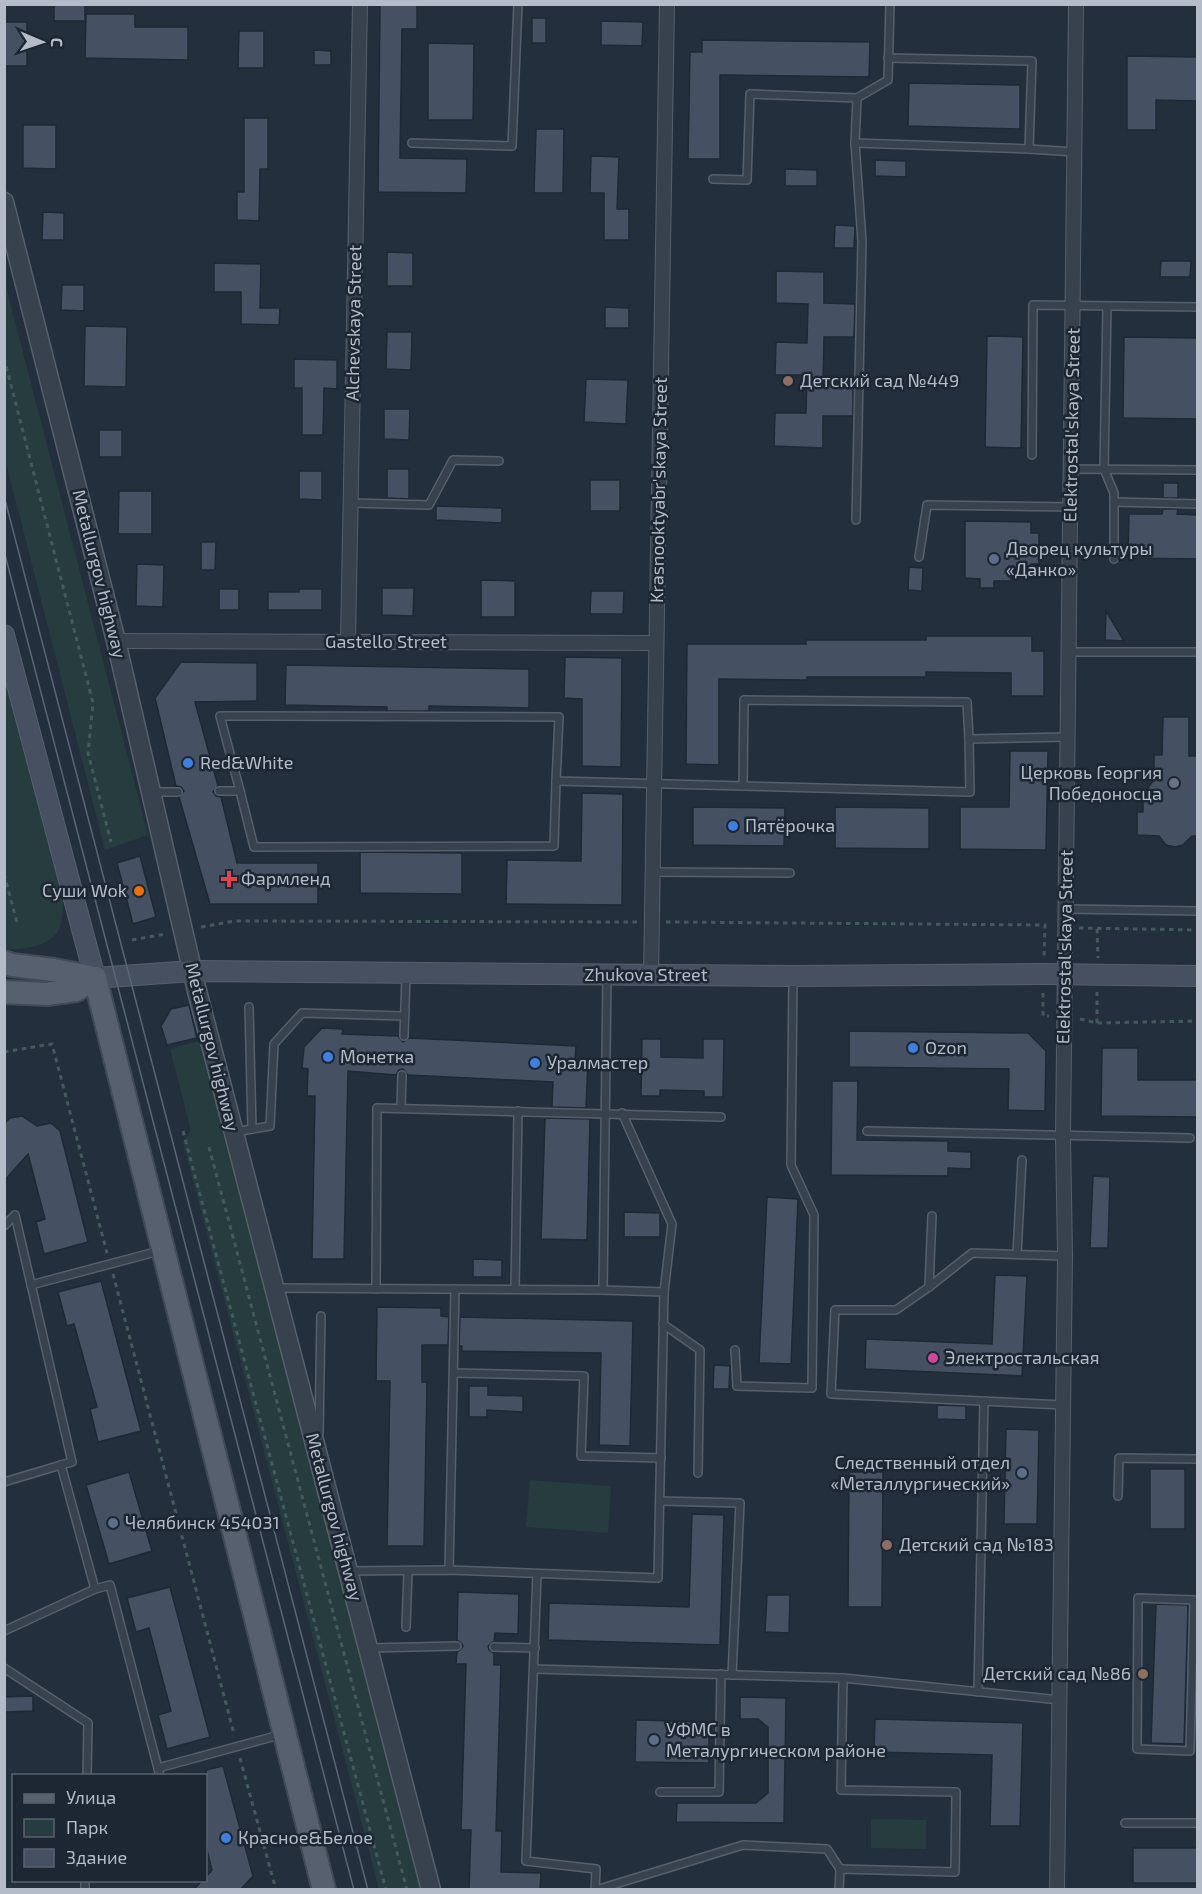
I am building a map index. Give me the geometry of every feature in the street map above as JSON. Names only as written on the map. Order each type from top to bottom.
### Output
[{"type":"main road","points":[[4,635],[10,673],[95,978],[324,1890]]},
{"type":"main road","points":[[4,962],[95,978]]},
{"type":"main road","name":"Zhukova Street","points":[[95,978],[192,971],[793,976],[1043,974],[1197,976]]},
{"type":"main road","points":[[4,992],[47,994],[75,990],[95,978]]},
{"type":"street","name":"Alchevskaya Street","points":[[348,642],[360,4]]},
{"type":"street","name":"Krasnooktyabr'skaya Street","points":[[651,975],[667,4]]},
{"type":"street","name":"Elektrostal'skaya Street","points":[[1057,1890],[1065,1256],[1064,1016],[1076,4]]},
{"type":"street","name":"Metallurgov highway","points":[[4,202],[116,641],[192,971],[243,1131],[274,1288],[430,1890]]},
{"type":"street","name":"Gastello Street","points":[[116,641],[656,643]]},
{"type":"lane","points":[[412,142],[512,146],[518,4]]},
{"type":"lane","points":[[713,179],[747,180],[750,94],[857,98],[888,80],[890,4]]},
{"type":"lane","points":[[888,58],[1032,61],[1029,149]]},
{"type":"lane","points":[[856,520],[862,241],[855,143],[857,98]]},
{"type":"lane","points":[[855,143],[1075,152]]},
{"type":"lane","points":[[1032,455],[1033,305],[1197,307]]},
{"type":"lane","points":[[1107,307],[1104,469],[1114,493],[1114,559]]},
{"type":"lane","points":[[351,503],[429,505],[453,460],[499,461]]},
{"type":"lane","points":[[1072,469],[1197,470]]},
{"type":"lane","points":[[1114,502],[1197,504]]},
{"type":"lane","points":[[919,556],[927,505],[1071,507]]},
{"type":"lane","points":[[1069,652],[1197,652]]},
{"type":"lane","points":[[556,781],[654,784],[970,792],[967,702],[744,700],[743,786]]},
{"type":"lane","points":[[220,716],[559,717],[554,846],[254,847],[240,791],[220,716]]},
{"type":"lane","points":[[969,740],[1068,737]]},
{"type":"lane","points":[[219,791],[240,791]]},
{"type":"lane","points":[[151,792],[178,792]]},
{"type":"lane","points":[[652,872],[790,873]]},
{"type":"lane","points":[[1066,909],[1197,911]]},
{"type":"lane","points":[[404,1036],[406,973]]},
{"type":"lane","points":[[603,1290],[607,975]]},
{"type":"lane","points":[[735,1350],[737,1386],[812,1388],[814,1215],[791,1166],[793,976]]},
{"type":"lane","points":[[249,1007],[243,1131],[270,1125],[274,1044],[302,1013],[405,1016]]},
{"type":"lane","points":[[401,1108],[402,1075]]},
{"type":"lane","points":[[376,1289],[377,1107],[722,1117]]},
{"type":"lane","points":[[515,1288],[518,1111]]},
{"type":"lane","points":[[348,1571],[449,1570],[658,1578],[664,1292],[672,1224],[622,1113]]},
{"type":"lane","points":[[867,1131],[1190,1138]]},
{"type":"lane","points":[[1017,1254],[1022,1160]]},
{"type":"lane","points":[[4,1226],[15,1215],[72,1462],[4,1482]]},
{"type":"lane","points":[[929,1287],[932,1216]]},
{"type":"lane","points":[[31,1285],[164,1250]]},
{"type":"lane","points":[[1063,1405],[831,1394],[835,1310],[896,1310],[972,1253],[1065,1256]]},
{"type":"lane","points":[[274,1288],[515,1288],[664,1292]]},
{"type":"lane","points":[[449,1570],[455,1289]]},
{"type":"lane","points":[[319,1460],[321,1316]]},
{"type":"lane","points":[[663,1324],[700,1350],[698,1473]]},
{"type":"lane","points":[[454,1373],[584,1376],[581,1456],[661,1458]]},
{"type":"lane","points":[[978,1692],[984,1401]]},
{"type":"lane","points":[[1118,1496],[1119,1458],[1197,1459]]},
{"type":"lane","points":[[61,1466],[95,1589]]},
{"type":"lane","points":[[660,1501],[740,1503],[732,1675]]},
{"type":"lane","points":[[406,1627],[408,1570]]},
{"type":"lane","points":[[537,1574],[526,1861],[596,1869],[596,1890],[744,1845],[827,1849],[840,1869],[839,1890]]},
{"type":"lane","points":[[4,1631],[95,1589],[110,1586],[159,1772],[285,1733]]},
{"type":"lane","points":[[1138,1598],[1194,1600],[1194,1738],[1190,1751],[1137,1749],[1138,1598]]},
{"type":"lane","points":[[368,1648],[457,1646]]},
{"type":"lane","points":[[494,1647],[535,1648]]},
{"type":"lane","points":[[4,1668],[88,1723],[87,1774]]},
{"type":"lane","points":[[534,1669],[843,1678],[1060,1700]]},
{"type":"lane","points":[[660,1792],[718,1792],[722,1674]]},
{"type":"lane","points":[[840,1869],[955,1872],[956,1792],[841,1790],[843,1678]]},
{"type":"lane","points":[[1125,1823],[1197,1823]]},
{"type":"path","points":[[4,357],[93,703],[88,753],[111,842]]},
{"type":"path","points":[[4,874],[18,926]]},
{"type":"path","points":[[132,940],[235,921],[1044,925],[1066,928],[1197,930]]},
{"type":"path","points":[[1044,925],[1043,1016],[1064,1016],[1097,1023],[1197,1021]]},
{"type":"path","points":[[4,1052],[52,1044],[276,1890]]},
{"type":"path","points":[[183,1131],[386,1890]]},
{"type":"path","points":[[210,1147],[407,1890]]},
{"type":"green space","points":[[4,279],[148,835],[105,850],[5,459]]},
{"type":"green space","points":[[4,674],[63,892],[63,912],[58,931],[42,944],[18,949],[5,949]]},
{"type":"green space","points":[[203,1040],[426,1889],[379,1889],[183,1142],[191,1131],[170,1049]]},
{"type":"green space","points":[[530,1480],[611,1486],[608,1533],[526,1527]]},
{"type":"green space","points":[[871,1819],[926,1820],[926,1849],[871,1848]]},
{"type":"building","points":[[54,4],[85,4],[85,21],[54,21]]},
{"type":"building","points":[[380,4],[417,4],[417,29],[402,29],[400,158],[467,159],[466,193],[378,192]]},
{"type":"building","points":[[86,14],[135,14],[135,27],[188,27],[188,60],[85,58]]},
{"type":"building","points":[[532,18],[546,18],[546,43],[532,43]]},
{"type":"building","points":[[601,21],[643,22],[642,46],[601,45]]},
{"type":"building","points":[[4,22],[27,22],[27,66],[4,66]]},
{"type":"building","points":[[239,31],[264,31],[264,68],[238,68]]},
{"type":"building","points":[[702,40],[870,42],[869,77],[720,75],[720,159],[688,159],[690,52],[702,52]]},
{"type":"building","points":[[428,43],[474,44],[473,120],[428,120]]},
{"type":"building","points":[[314,50],[331,51],[331,65],[314,65]]},
{"type":"building","points":[[1127,56],[1197,57],[1197,101],[1156,100],[1156,130],[1127,130]]},
{"type":"building","points":[[909,83],[1020,85],[1020,129],[908,126]]},
{"type":"building","points":[[244,118],[268,118],[268,169],[260,169],[259,221],[237,220],[237,192],[244,192]]},
{"type":"building","points":[[23,125],[56,125],[56,169],[23,168]]},
{"type":"building","points":[[536,129],[564,129],[563,193],[534,193]]},
{"type":"building","points":[[591,156],[619,157],[617,209],[629,209],[629,240],[604,240],[604,193],[590,193]]},
{"type":"building","points":[[875,160],[906,161],[906,177],[875,176]]},
{"type":"building","points":[[785,169],[817,170],[817,186],[785,186]]},
{"type":"building","points":[[43,212],[64,213],[64,240],[42,240]]},
{"type":"building","points":[[835,225],[855,226],[854,248],[834,248]]},
{"type":"building","points":[[387,252],[413,253],[413,286],[387,286]]},
{"type":"building","points":[[1161,261],[1191,261],[1190,277],[1160,277]]},
{"type":"building","points":[[214,263],[261,264],[260,308],[280,308],[279,325],[241,324],[241,292],[214,292]]},
{"type":"building","points":[[776,271],[824,272],[824,303],[855,304],[854,337],[824,337],[823,382],[853,383],[853,416],[823,416],[823,448],[774,446],[775,413],[806,413],[807,375],[775,375],[776,342],[807,343],[808,304],[776,303]]},
{"type":"building","points":[[62,285],[84,285],[84,311],[61,310]]},
{"type":"building","points":[[605,307],[629,308],[629,328],[605,328]]},
{"type":"building","points":[[85,326],[127,327],[126,387],[84,386]]},
{"type":"building","points":[[387,332],[412,332],[411,370],[386,369]]},
{"type":"building","points":[[987,336],[1023,337],[1021,448],[985,447]]},
{"type":"building","points":[[1124,337],[1197,338],[1197,419],[1123,418]]},
{"type":"building","points":[[294,359],[337,360],[337,389],[324,388],[323,435],[302,435],[302,388],[294,388]]},
{"type":"building","points":[[586,379],[628,380],[626,424],[584,422]]},
{"type":"building","points":[[384,409],[410,409],[409,440],[384,439]]},
{"type":"building","points":[[99,430],[122,430],[122,457],[99,457]]},
{"type":"building","points":[[387,469],[409,469],[409,499],[387,498]]},
{"type":"building","points":[[299,471],[322,471],[322,500],[299,499]]},
{"type":"building","points":[[590,480],[620,480],[620,511],[590,511]]},
{"type":"building","points":[[1163,483],[1178,483],[1178,498],[1163,498]]},
{"type":"building","points":[[119,491],[152,491],[152,534],[118,534]]},
{"type":"building","points":[[436,506],[502,508],[502,523],[436,520]]},
{"type":"building","points":[[1163,509],[1178,509],[1177,514],[1197,515],[1197,559],[1128,558],[1129,514],[1162,514]]},
{"type":"building","name":"Дворец культуры «Данко»","points":[[965,521],[1031,522],[1031,533],[1039,533],[1039,564],[1031,564],[1031,569],[1025,568],[1024,574],[1011,574],[1011,581],[994,581],[994,588],[980,588],[980,579],[965,578]]},
{"type":"building","points":[[201,542],[216,542],[215,570],[201,570]]},
{"type":"building","points":[[137,564],[164,565],[163,607],[136,606]]},
{"type":"building","points":[[909,567],[923,568],[922,591],[908,590]]},
{"type":"building","points":[[481,580],[515,581],[515,617],[481,617]]},
{"type":"building","points":[[382,588],[414,588],[413,616],[382,615]]},
{"type":"building","points":[[219,589],[239,589],[239,610],[219,610]]},
{"type":"building","points":[[299,589],[322,589],[322,610],[268,610],[268,592],[299,592]]},
{"type":"building","points":[[591,591],[624,591],[623,614],[590,614]]},
{"type":"building","points":[[1106,611],[1124,641],[1105,640]]},
{"type":"building","points":[[926,636],[1032,636],[1032,651],[1044,651],[1044,696],[1011,696],[1011,673],[926,672],[926,677],[807,677],[807,680],[719,679],[719,765],[686,764],[687,644],[806,644],[806,640],[926,640]]},
{"type":"building","points":[[565,657],[622,658],[621,767],[582,766],[582,699],[564,698]]},
{"type":"building","points":[[181,662],[257,663],[257,701],[195,702],[218,786],[213,792],[216,796],[221,797],[237,863],[318,863],[318,904],[210,904],[179,797],[184,791],[181,787],[176,786],[155,698]]},
{"type":"building","points":[[286,665],[529,669],[529,708],[429,706],[429,711],[387,711],[387,707],[285,705]]},
{"type":"building","name":"Церковь Георгия Победоносца","points":[[1163,717],[1189,717],[1189,756],[1197,756],[1197,836],[1192,836],[1183,845],[1175,847],[1166,845],[1159,836],[1137,835],[1137,812],[1143,812],[1143,794],[1154,780],[1154,755],[1162,755]]},
{"type":"building","points":[[1010,751],[1048,751],[1046,850],[960,849],[960,807],[1009,807]]},
{"type":"building","points":[[582,793],[623,794],[622,905],[506,904],[507,860],[581,861]]},
{"type":"building","points":[[693,807],[785,808],[784,846],[693,845]]},
{"type":"building","points":[[835,807],[929,808],[929,849],[835,848]]},
{"type":"building","points":[[360,852],[462,853],[462,894],[360,893]]},
{"type":"building","points":[[140,856],[156,917],[133,924],[117,863]]},
{"type":"building","points":[[189,1005],[197,1038],[167,1045],[161,1026],[171,1009]]},
{"type":"building","points":[[322,1028],[343,1029],[342,1034],[398,1036],[403,1042],[409,1038],[576,1046],[575,1060],[588,1060],[586,1108],[552,1107],[553,1082],[408,1075],[403,1069],[399,1070],[396,1075],[348,1071],[344,1259],[312,1259],[315,1096],[307,1096],[308,1069],[302,1068],[304,1047]]},
{"type":"building","points":[[849,1031],[1028,1033],[1046,1051],[1045,1111],[1008,1110],[1009,1069],[849,1067]]},
{"type":"building","points":[[642,1039],[661,1039],[661,1057],[703,1058],[703,1039],[724,1039],[723,1097],[704,1097],[704,1091],[660,1090],[660,1096],[641,1096]]},
{"type":"building","points":[[1102,1048],[1138,1048],[1138,1080],[1197,1080],[1197,1117],[1101,1116]]},
{"type":"building","points":[[832,1081],[858,1081],[857,1140],[948,1141],[948,1151],[971,1152],[971,1169],[948,1168],[948,1176],[831,1175]]},
{"type":"building","points":[[22,1116],[37,1126],[51,1123],[60,1131],[88,1242],[44,1254],[36,1222],[45,1219],[28,1154],[4,1181],[4,1124],[10,1118]]},
{"type":"building","points":[[545,1118],[590,1119],[587,1240],[541,1239]]},
{"type":"building","points":[[1093,1176],[1110,1177],[1108,1248],[1090,1248]]},
{"type":"building","points":[[767,1197],[798,1199],[791,1364],[759,1363]]},
{"type":"building","points":[[624,1212],[660,1213],[660,1237],[624,1237]]},
{"type":"building","points":[[473,1259],[502,1260],[502,1277],[473,1277]]},
{"type":"building","points":[[995,1275],[1027,1276],[1022,1376],[865,1369],[866,1339],[992,1344]]},
{"type":"building","points":[[101,1281],[141,1431],[98,1442],[90,1409],[97,1407],[74,1324],[67,1326],[58,1292]]},
{"type":"building","points":[[377,1307],[441,1308],[441,1316],[449,1317],[448,1345],[422,1345],[422,1382],[427,1382],[424,1546],[387,1546],[390,1381],[376,1381]]},
{"type":"building","points":[[460,1317],[633,1321],[630,1446],[599,1445],[601,1353],[462,1351],[462,1346],[459,1346]]},
{"type":"building","points":[[714,1365],[730,1366],[729,1389],[713,1389]]},
{"type":"building","points":[[469,1386],[488,1386],[488,1395],[523,1396],[523,1412],[487,1410],[487,1417],[469,1417]]},
{"type":"building","points":[[937,1405],[966,1406],[966,1420],[937,1419]]},
{"type":"building","points":[[1006,1429],[1039,1430],[1037,1524],[1004,1524]]},
{"type":"building","points":[[1150,1469],[1185,1469],[1185,1529],[1150,1529]]},
{"type":"building","points":[[129,1472],[152,1551],[109,1564],[86,1485]]},
{"type":"building","points":[[849,1472],[883,1472],[882,1607],[848,1607]]},
{"type":"building","points":[[692,1514],[724,1515],[720,1645],[548,1640],[549,1603],[689,1607]]},
{"type":"building","points":[[170,1587],[210,1737],[167,1749],[158,1715],[171,1711],[149,1628],[136,1632],[127,1598]]},
{"type":"building","points":[[458,1592],[519,1594],[518,1634],[495,1633],[494,1641],[488,1646],[489,1650],[494,1653],[494,1665],[501,1665],[496,1831],[502,1831],[501,1872],[541,1873],[540,1890],[469,1890],[471,1830],[461,1830],[466,1664],[456,1664],[457,1652],[463,1646],[457,1640]]},
{"type":"building","points":[[767,1595],[790,1595],[789,1633],[765,1632]]},
{"type":"building","points":[[1156,1604],[1188,1605],[1184,1744],[1151,1743]]},
{"type":"building","points":[[33,1696],[33,1711],[4,1712],[4,1697]]},
{"type":"building","points":[[740,1697],[786,1698],[784,1823],[676,1822],[677,1803],[756,1803],[768,1793],[768,1727],[758,1719],[740,1719]]},
{"type":"building","points":[[875,1719],[1023,1723],[1020,1826],[990,1826],[992,1755],[874,1752]]},
{"type":"building","points":[[636,1720],[709,1722],[709,1763],[635,1762]]},
{"type":"building","points":[[223,1766],[253,1876],[240,1890],[193,1890],[201,1882],[207,1882],[207,1876],[212,1870],[207,1850],[206,1770]]},
{"type":"building","points":[[1133,1848],[1197,1848],[1197,1883],[1133,1883]]},
{"type":"tram line","points":[[4,496],[368,1890]]},
{"type":"tram line","points":[[4,551],[354,1890]]},
{"type":"place","name":"Детский сад №449","points":[[788,381]]},
{"type":"place","name":"Дворец культуры «Данко»","points":[[994,559]]},
{"type":"place","name":"Red&White","points":[[188,763]]},
{"type":"place","name":"Церковь Георгия Победоносца","points":[[1174,783]]},
{"type":"place","name":"Пятёрочка","points":[[733,826]]},
{"type":"place","name":"Фармленд","points":[[229,879]]},
{"type":"place","name":"Суши Wok","points":[[139,891]]},
{"type":"place","name":"Ozon","points":[[913,1048]]},
{"type":"place","name":"Монетка","points":[[328,1057]]},
{"type":"place","name":"Уралмастер","points":[[535,1063]]},
{"type":"place","name":"Электростальская","points":[[933,1358]]},
{"type":"place","name":"Следственный отдел «Металлургический»","points":[[1022,1473]]},
{"type":"place","name":"Челябинск 454031","points":[[113,1523]]},
{"type":"place","name":"Детский сад №183","points":[[887,1545]]},
{"type":"place","name":"Детский сад №86","points":[[1143,1674]]},
{"type":"place","name":"УФМС в Металургическом районе","points":[[654,1740]]},
{"type":"place","name":"Красное&Белое","points":[[226,1838]]}]
